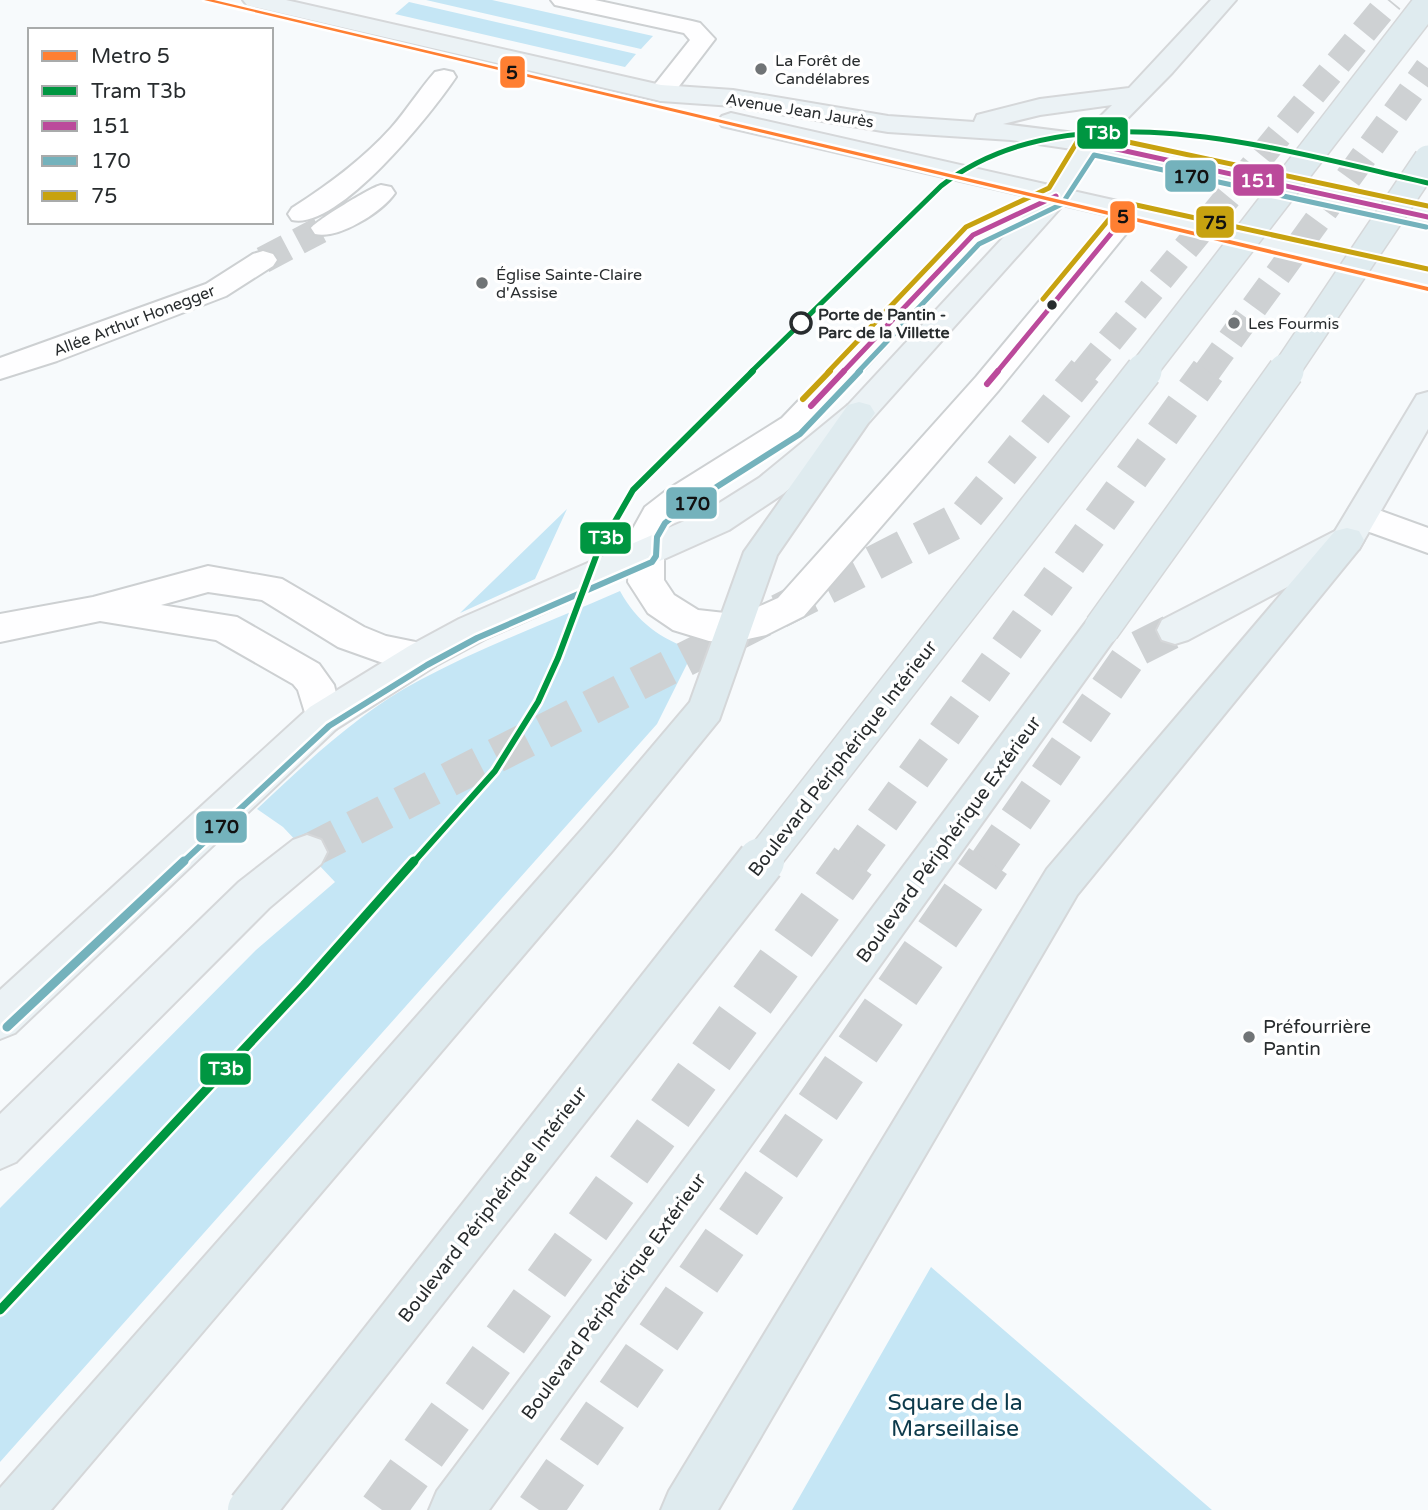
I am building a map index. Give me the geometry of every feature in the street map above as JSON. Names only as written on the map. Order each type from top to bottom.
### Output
[{"type":"highway","name":"Boulevard Périphérique Intérieur","points":[[251,1510],[980,583],[1428,2]]},
{"type":"highway","name":"Boulevard Périphérique Extérieur","points":[[456,1510],[1185,513],[1383,229],[1428,159]]},
{"type":"highway","points":[[16,1510],[599,838],[706,709],[761,552],[859,412]]},
{"type":"highway","points":[[688,1510],[1062,882],[1354,528]]},
{"type":"main road","name":"Avenue Jean Jaurès","points":[[255,0],[661,93],[733,98],[888,124],[939,128]]},
{"type":"main road","points":[[0,1019],[323,718],[422,656],[551,592],[646,554],[717,521],[771,486],[859,412],[1005,256],[1056,196],[1089,143],[1224,0]]},
{"type":"main road","name":"Avenue Jean Jaurès","points":[[661,93],[711,116],[1428,280]]},
{"type":"main road","points":[[939,128],[1040,107],[1135,95]]},
{"type":"main road","points":[[939,128],[1024,134],[1089,143],[1428,217]]},
{"type":"main road","points":[[1175,630],[1354,528],[1428,402]]},
{"type":"main road","points":[[0,1146],[254,895],[307,852]]},
{"type":"street","points":[[563,0],[691,28],[703,39],[661,93]]},
{"type":"street","points":[[381,193],[343,220],[311,222],[398,136],[444,77]]},
{"type":"street","points":[[1056,196],[973,235],[793,426],[679,498],[657,516],[647,534],[646,582],[661,604],[687,620],[709,626],[734,628],[753,625],[791,607],[987,384],[1128,213]]},
{"type":"street","name":"Allée Arthur Honegger","points":[[0,369],[216,290],[254,252]]},
{"type":"street","points":[[1354,528],[1428,541]]},
{"type":"street","points":[[0,628],[93,610],[208,579],[270,588],[351,637],[383,649],[422,656]]},
{"type":"street","points":[[93,610],[224,627],[306,674],[315,685],[323,718]]},
{"type":"green space","points":[[426,0],[492,0],[653,36],[641,49]]},
{"type":"green space","points":[[409,2],[636,54],[625,67],[395,14]]},
{"type":"green space","points":[[567,509],[535,579],[460,613]]},
{"type":"green space","points":[[620,591],[634,612],[651,628],[660,635],[694,650],[657,724],[0,1462],[0,1208],[256,950],[335,882],[283,827],[257,809],[334,739],[398,693],[469,656]]},
{"type":"green space","name":"Square de la Marseillaise","points":[[931,1267],[1212,1510],[792,1510]]},
{"type":"tunnel","points":[[1084,372],[1390,0]]},
{"type":"tunnel","points":[[1207,372],[1428,68]]},
{"type":"tunnel","points":[[263,260],[320,230]]},
{"type":"tunnel","points":[[307,852],[966,516],[1085,371]]},
{"type":"tunnel","points":[[851,863],[1208,371]]},
{"type":"tunnel","points":[[986,863],[1133,651],[1175,630]]},
{"type":"tunnel","points":[[382,1510],[853,861]]},
{"type":"tunnel","points":[[539,1510],[988,861]]},
{"type":"metro line","name":"5","points":[[207,0],[1428,289]]},
{"type":"tram line","name":"T3b","points":[[0,1310],[304,985],[495,771],[538,702],[558,658],[598,551],[633,490],[933,193],[977,163],[1030,143],[1086,133],[1143,132],[1201,136],[1428,183]]},
{"type":"transit line","name":"75","points":[[803,399],[966,227],[1049,188],[1080,137],[1086,133],[1428,206]]},
{"type":"transit line","name":"151","points":[[1089,143],[1428,217]]},
{"type":"transit line","name":"170","points":[[7,1027],[329,726],[427,665],[477,638],[652,562],[656,556],[657,537],[665,523],[685,507],[800,434],[979,244],[1062,204],[1094,155],[1426,227]]},
{"type":"transit line","name":"151","points":[[811,406],[973,235],[1056,196]]},
{"type":"transit line","name":"75","points":[[1043,299],[1120,206],[1127,203],[1428,269]]},
{"type":"transit line","name":"151","points":[[987,384],[1128,213]]},
{"type":"place","name":"La Forêt de Candélabres","points":[[761,69]]},
{"type":"place","name":"Église Sainte-Claire d'Assise","points":[[482,283]]},
{"type":"place","name":"Porte de Pantin - Parc de la Villette","points":[[801,323]]},
{"type":"place","name":"Les Fourmis","points":[[1234,323]]},
{"type":"place","name":"Préfourrière Pantin","points":[[1249,1037]]}]
